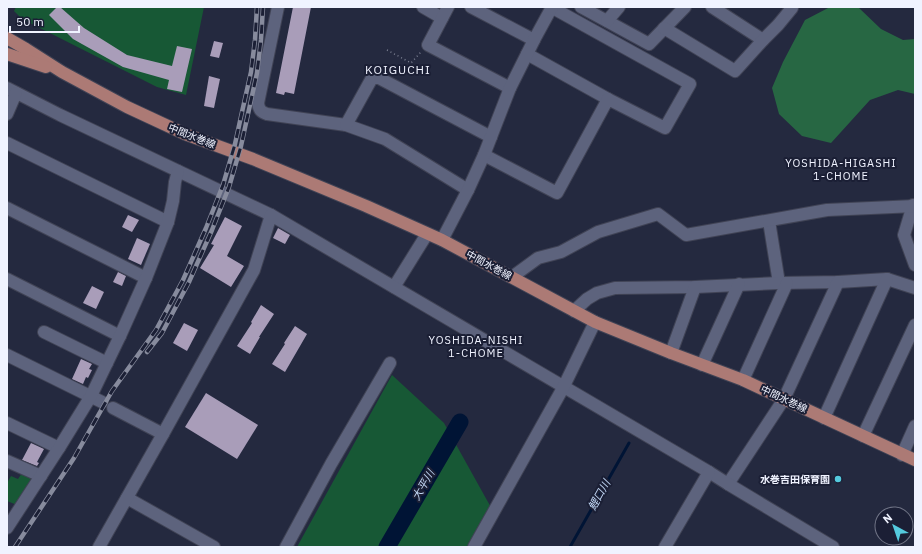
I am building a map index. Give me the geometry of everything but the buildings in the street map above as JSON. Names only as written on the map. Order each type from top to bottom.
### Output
[{"type":"main road","name":"中間水巻線","points":[[7,38],[62,72],[127,107],[185,134],[260,162],[366,206],[442,240],[596,322],[742,380],[915,460]]},
{"type":"main road","name":"中間水巻線","points":[[7,54],[62,72]]},
{"type":"street","points":[[278,7],[258,103],[262,112],[267,114],[346,125],[385,139],[468,190]]},
{"type":"street","points":[[423,7],[445,12],[428,45],[510,88]]},
{"type":"street","points":[[471,7],[534,40]]},
{"type":"street","points":[[442,240],[484,155],[510,88],[527,54],[534,40],[552,7],[690,84],[665,128],[608,99],[527,54]]},
{"type":"street","points":[[581,7],[650,44],[685,7]]},
{"type":"street","points":[[607,21],[619,7]]},
{"type":"street","points":[[712,7],[763,40]]},
{"type":"street","points":[[664,28],[736,71],[778,25],[792,8],[791,7]]},
{"type":"street","points":[[346,125],[372,78],[379,78],[491,137]]},
{"type":"street","points":[[7,114],[11,91],[271,215],[709,472],[833,547]]},
{"type":"street","points":[[484,155],[557,193],[608,99]]},
{"type":"street","points":[[7,143],[168,222]]},
{"type":"street","points":[[7,528],[11,512],[41,476],[91,396],[120,336],[146,278],[168,222],[178,171]]},
{"type":"street","points":[[512,277],[538,258],[561,252],[598,232],[658,214],[686,235],[827,210],[914,205],[904,234],[915,265]]},
{"type":"street","points":[[7,208],[146,278]]},
{"type":"street","points":[[99,547],[254,270],[271,215]]},
{"type":"street","points":[[742,380],[783,283],[769,221]]},
{"type":"street","points":[[394,287],[427,234]]},
{"type":"street","points":[[7,279],[120,336]]},
{"type":"street","points":[[574,311],[587,298],[597,293],[615,288],[695,287],[887,279],[915,288]]},
{"type":"street","points":[[824,418],[887,279]]},
{"type":"street","points":[[728,484],[784,399],[838,282]]},
{"type":"street","points":[[702,365],[739,284]]},
{"type":"street","points":[[671,353],[695,287]]},
{"type":"street","points":[[474,547],[564,388],[596,322]]},
{"type":"street","points":[[863,436],[915,325]]},
{"type":"street","points":[[44,332],[107,363]]},
{"type":"street","points":[[7,355],[102,402]]},
{"type":"street","points":[[286,547],[390,363]]},
{"type":"street","points":[[113,408],[163,434]]},
{"type":"street","points":[[7,423],[59,448]]},
{"type":"street","points":[[902,454],[915,426]]},
{"type":"street","points":[[7,461],[41,476]]},
{"type":"street","points":[[665,547],[709,472]]},
{"type":"street","points":[[127,498],[214,547]]},
{"type":"path","points":[[387,50],[411,63],[428,45]]},
{"type":"green space","points":[[16,7],[204,7],[186,95],[157,87],[22,19],[14,11]]},
{"type":"green space","points":[[830,7],[859,8],[881,29],[903,40],[915,39],[915,94],[898,90],[870,100],[831,143],[802,136],[779,114],[772,88],[783,62],[805,20]]},
{"type":"green space","points":[[392,375],[444,423],[493,511],[472,547],[297,547]]},
{"type":"green space","points":[[22,473],[33,479],[17,505],[7,501],[7,483],[11,476],[18,479]]},
{"type":"waterway","name":"大平川","points":[[387,547],[460,422]]},
{"type":"waterway","name":"鯉口川","points":[[570,547],[629,443]]},
{"type":"railway","points":[[15,547],[74,458],[112,391],[156,330],[183,280],[223,185],[235,144],[251,72],[257,7]]},
{"type":"railway","points":[[147,352],[162,333],[189,282],[229,187],[241,146],[257,73],[263,7]]},
{"type":"place","name":"水巻吉田保育園","points":[[838,479]]},
{"type":"district","name":"KOIGUCHI","points":[[398,69]]},
{"type":"district","name":"YOSHIDA-HIGASHI 1-CHOME","points":[[841,169]]},
{"type":"district","name":"YOSHIDA-NISHI 1-CHOME","points":[[476,346]]}]
